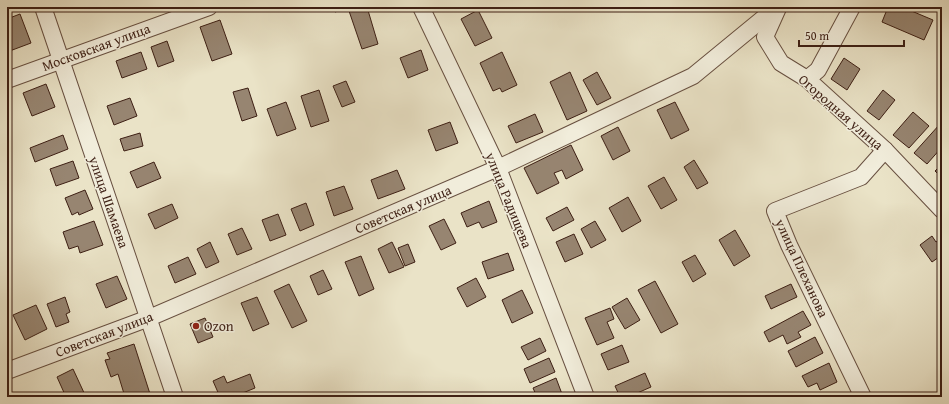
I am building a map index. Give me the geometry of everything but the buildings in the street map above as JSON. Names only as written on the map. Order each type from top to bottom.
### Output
[{"type":"street","name":"улица Шамаева","points":[[43,7],[175,397]]},
{"type":"street","name":"Московская улица","points":[[7,80],[60,59],[209,7]]},
{"type":"street","name":"улица Радищева","points":[[422,7],[498,168],[586,397]]},
{"type":"street","name":"Советская улица","points":[[7,371],[149,318],[498,168],[693,76],[778,7]]},
{"type":"street","name":"Огородная улица","points":[[778,7],[765,37],[781,63],[807,79],[885,150],[942,210]]},
{"type":"street","points":[[807,79],[818,70],[852,7]]},
{"type":"street","name":"улица Плеханова","points":[[864,397],[789,245],[775,211],[861,177],[885,150]]},
{"type":"place","name":"Ozon","points":[[196,326]]}]
